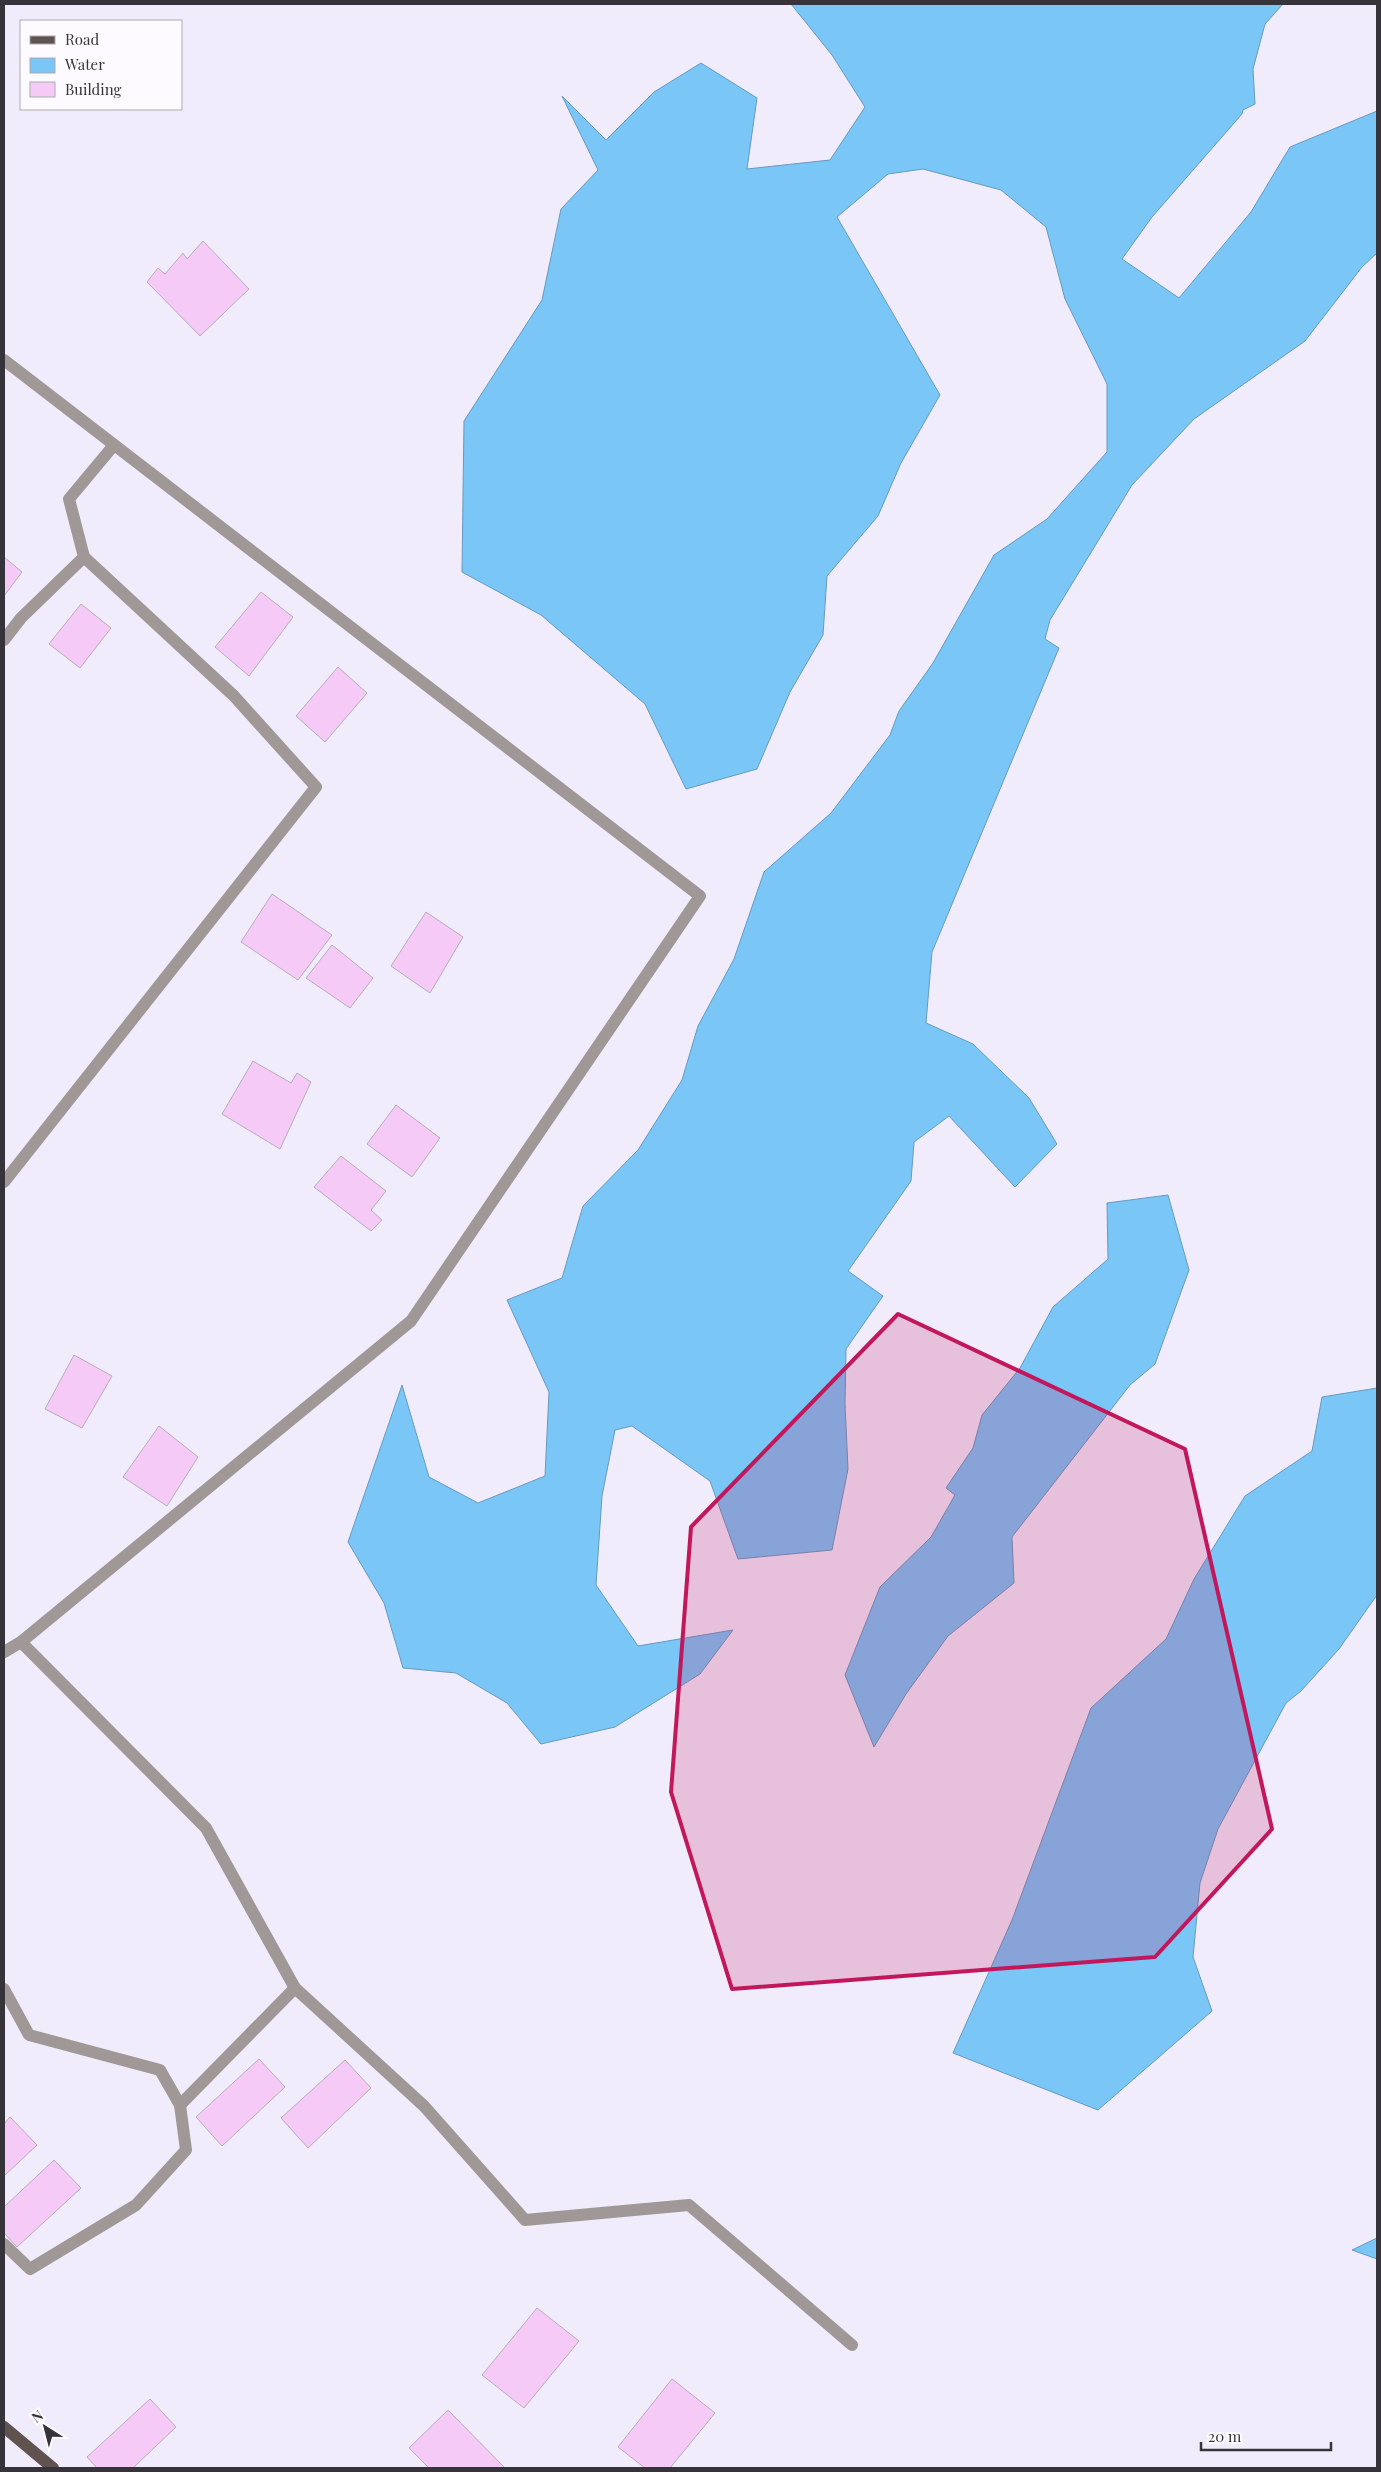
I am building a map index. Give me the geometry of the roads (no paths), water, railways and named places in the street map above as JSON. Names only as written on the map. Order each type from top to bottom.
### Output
[{"type":"main road","points":[[4,2427],[53,2468]]},
{"type":"street","points":[[4,360],[700,896],[411,1321],[21,1642],[4,1652]]},
{"type":"street","points":[[4,1182],[316,787],[234,696],[84,557],[69,499],[114,445]]},
{"type":"street","points":[[4,640],[21,618],[84,557]]},
{"type":"street","points":[[21,1642],[206,1828],[295,1988],[424,2106],[525,2220],[689,2205],[852,2345]]},
{"type":"street","points":[[180,2106],[295,1988]]},
{"type":"street","points":[[4,1989],[29,2035],[160,2070],[180,2106],[186,2150],[136,2205],[30,2269],[4,2244]]},
{"type":"water","points":[[791,4],[1283,4],[1265,24],[1253,69],[1255,104],[1243,110],[1242,114],[1152,217],[1122,259],[1179,298],[1251,212],[1290,147],[1377,111],[1377,253],[1362,267],[1305,341],[1194,419],[1132,485],[1050,620],[1045,639],[1059,648],[932,952],[926,1023],[973,1044],[1029,1098],[1057,1144],[1015,1187],[949,1116],[914,1142],[911,1181],[848,1271],[883,1296],[846,1349],[845,1404],[848,1469],[832,1550],[738,1559],[710,1481],[632,1426],[615,1430],[602,1496],[596,1585],[638,1646],[733,1630],[700,1674],[615,1727],[541,1744],[507,1703],[456,1673],[403,1668],[384,1603],[348,1542],[402,1385],[429,1477],[478,1503],[545,1476],[549,1392],[507,1300],[562,1278],[583,1206],[638,1150],[682,1080],[698,1026],[734,959],[764,872],[831,813],[890,735],[899,711],[933,663],[994,555],[1047,519],[1107,452],[1107,384],[1065,299],[1046,227],[1001,190],[923,169],[888,174],[837,217],[940,395],[901,463],[878,516],[827,576],[823,635],[790,692],[757,769],[686,789],[645,704],[541,615],[462,572],[464,421],[542,300],[561,209],[598,170],[562,96],[606,140],[654,92],[701,63],[757,98],[747,169],[830,160],[865,107],[832,55]]},
{"type":"water","points":[[1168,1195],[1189,1270],[1155,1364],[1130,1385],[1012,1537],[1014,1583],[948,1636],[906,1694],[874,1747],[845,1675],[880,1587],[931,1537],[955,1495],[946,1488],[973,1448],[982,1415],[1020,1368],[1053,1307],[1108,1259],[1107,1203]]},
{"type":"water","points":[[1377,1388],[1377,1595],[1339,1649],[1301,1691],[1286,1703],[1218,1829],[1200,1883],[1193,1957],[1212,2011],[1098,2110],[953,2053],[1012,1920],[1091,1708],[1166,1639],[1194,1579],[1245,1496],[1312,1451],[1322,1397]]},
{"type":"water","points":[[1377,2238],[1377,2259],[1352,2250]]}]
